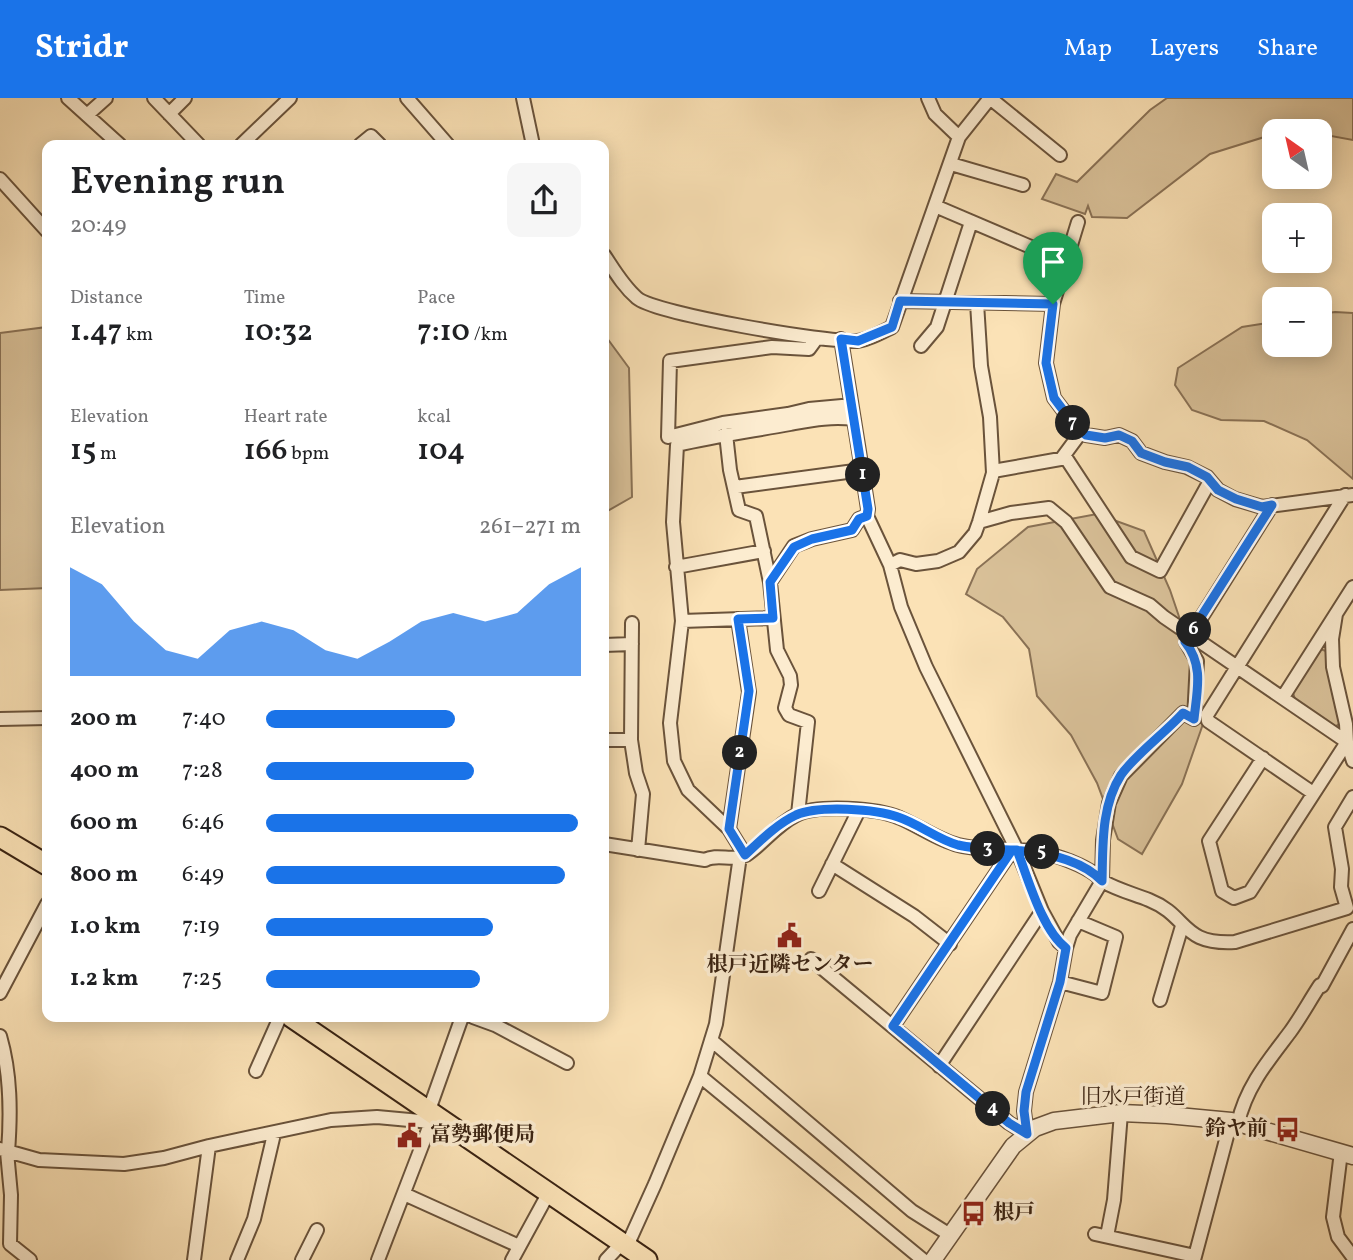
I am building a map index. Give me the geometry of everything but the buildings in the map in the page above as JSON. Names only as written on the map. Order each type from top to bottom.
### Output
[{"type":"main road","points":[[0,838],[42,862]]},
{"type":"main road","points":[[298,1022],[647,1260]]},
{"type":"street","points":[[68,98],[114,140]]},
{"type":"street","points":[[87,115],[106,98]]},
{"type":"street","points":[[154,98],[194,140]]},
{"type":"street","points":[[169,114],[185,98]]},
{"type":"street","points":[[246,140],[290,98]]},
{"type":"street","points":[[407,98],[444,140]]},
{"type":"street","points":[[523,98],[532,140]]},
{"type":"street","points":[[928,98],[935,114],[959,137]]},
{"type":"street","points":[[609,262],[639,299],[709,320],[817,338],[858,341],[892,327],[959,137],[990,98],[1060,155]]},
{"type":"street","points":[[951,164],[1023,185]]},
{"type":"street","points":[[0,178],[42,225]]},
{"type":"street","points":[[935,206],[1066,262]]},
{"type":"street","points":[[921,346],[937,327],[971,222]]},
{"type":"street","points":[[1078,222],[1053,304],[1046,363],[1054,398],[1082,431],[1086,435],[1105,438],[1119,435],[1132,441],[1141,453],[1188,467],[1207,477],[1218,490],[1262,507],[1349,495]]},
{"type":"street","points":[[900,301],[1053,304]]},
{"type":"street","points":[[890,565],[900,560],[916,564],[938,561],[959,552],[975,533],[979,522],[993,471],[990,417],[981,366],[977,303]]},
{"type":"street","points":[[817,338],[809,349],[772,347],[670,361],[668,437],[723,423],[808,409],[842,406],[853,413]]},
{"type":"street","points":[[841,339],[867,516],[890,565],[898,599],[926,667],[1042,911],[1059,942],[1066,948]]},
{"type":"street","points":[[606,1260],[624,1244],[656,1184],[700,1076],[716,1024],[743,856],[729,829],[688,790],[674,761],[670,723],[682,621],[673,522],[677,445],[726,433],[853,413]]},
{"type":"street","points":[[1062,458],[1082,431]]},
{"type":"street","points":[[726,433],[730,470],[739,510],[756,516],[764,551],[777,650],[790,676],[785,708],[789,715],[808,722],[798,814]]},
{"type":"street","points":[[993,471],[1066,458],[1131,557],[1160,572],[1210,481]]},
{"type":"street","points":[[735,487],[862,470]]},
{"type":"street","points":[[1313,793],[1208,721],[1207,715],[1349,495]]},
{"type":"street","points":[[1027,1134],[1024,1111],[1026,1092],[1060,982],[1066,948],[1102,881],[1105,823],[1109,803],[1121,776],[1183,713],[1194,719],[1197,661],[1185,642],[1272,505]]},
{"type":"street","points":[[979,522],[1011,513],[1049,508],[1066,522],[1110,587],[1150,605],[1347,742]]},
{"type":"street","points":[[770,582],[794,547],[812,539],[852,530],[859,519],[867,516]]},
{"type":"street","points":[[676,567],[764,551]]},
{"type":"street","points":[[1283,697],[1351,594]]},
{"type":"street","points":[[1336,614],[1332,639],[1333,667],[1353,761]]},
{"type":"street","points":[[682,621],[773,618]]},
{"type":"street","points":[[729,829],[749,691],[738,619]]},
{"type":"street","points":[[632,623],[631,740],[636,774],[643,794],[638,850]]},
{"type":"street","points":[[609,645],[632,644]]},
{"type":"street","points":[[0,719],[42,718]]},
{"type":"street","points":[[609,740],[631,740]]},
{"type":"street","points":[[1264,758],[1209,841],[1222,891],[1234,898],[1250,892],[1347,742]]},
{"type":"street","points":[[609,845],[705,860],[709,857],[731,858],[743,856],[798,814],[859,810],[897,816],[954,844],[973,848],[1045,853],[1086,869],[1102,881],[1161,905],[1182,926],[1202,939],[1216,943],[1235,942],[1350,907],[1341,887],[1342,869],[1335,827],[1353,797]]},
{"type":"street","points":[[819,891],[859,810]]},
{"type":"street","points":[[893,1026],[1014,850]]},
{"type":"street","points":[[832,864],[914,916],[950,944]]},
{"type":"street","points":[[939,1066],[1042,911]]},
{"type":"street","points":[[0,993],[42,913]]},
{"type":"street","points":[[1060,982],[1102,993],[1116,937],[1079,921]]},
{"type":"street","points":[[1160,1000],[1182,926]]},
{"type":"street","points":[[1121,1113],[1114,1199],[1101,1235],[1194,1258],[1234,1122],[1255,1078],[1320,985],[1322,986],[1353,929]]},
{"type":"street","points":[[811,959],[1009,1123],[1027,1134]]},
{"type":"street","points":[[256,1071],[278,1022]]},
{"type":"street","points":[[378,1260],[404,1194],[460,1022]]},
{"type":"street","points":[[498,1022],[567,1063]]},
{"type":"street","points":[[0,1036],[8,1075],[11,1118],[5,1151],[11,1195],[10,1244],[30,1260]]},
{"type":"street","points":[[711,1040],[912,1211],[950,1235]]},
{"type":"street","points":[[700,1076],[923,1260]]},
{"type":"street","name":"旧水戸街道","points":[[933,1260],[1005,1156],[1027,1134],[1054,1121],[1121,1113],[1234,1122],[1347,1154]]},
{"type":"street","points":[[5,1151],[39,1160],[124,1164],[155,1160],[331,1120],[431,1115]]},
{"type":"street","points":[[237,1260],[254,1219],[274,1134]]},
{"type":"street","points":[[194,1260],[209,1146]]},
{"type":"street","points":[[1347,1154],[1333,1217],[1338,1237],[1353,1257]]},
{"type":"street","points":[[404,1194],[519,1246]]},
{"type":"street","points":[[512,1260],[548,1194]]},
{"type":"street","points":[[302,1260],[317,1230]]},
{"type":"shaded area","points":[[1167,98],[1353,98],[1353,140],[1332,136],[1332,119],[1262,119],[1262,138],[1210,154],[1127,218],[1092,217],[1088,206],[1085,214],[1042,199],[1056,174],[1077,182],[1150,110]]},
{"type":"shaded area","points":[[1332,312],[1353,313],[1353,479],[1307,440],[1264,421],[1221,420],[1192,410],[1175,385],[1178,368],[1242,327],[1262,324],[1262,357],[1332,357]]},
{"type":"shaded area","points":[[42,328],[42,588],[0,590],[0,333]]},
{"type":"shaded area","points":[[609,341],[629,368],[632,497],[609,510]]},
{"type":"shaded area","points":[[1097,514],[1144,531],[1170,590],[1190,649],[1203,724],[1182,784],[1142,854],[1118,839],[1097,783],[1071,735],[1037,696],[1029,649],[1003,617],[966,594],[977,569],[1028,527]]},
{"type":"shaded area","points":[[1320,649],[1326,651],[1340,723],[1335,727],[1295,699],[1293,693]]},
{"type":"place","name":"根戸近隣センター","points":[[790,936]]},
{"type":"place","name":"鈴ヤ前","points":[[1288,1129]]},
{"type":"place","name":"富勢郵便局","points":[[410,1135]]},
{"type":"place","name":"根戸","points":[[973,1213]]},
{"type":"route","points":[[1053,304],[900,301],[892,327],[858,341],[841,339],[867,516],[859,519],[852,530],[812,539],[794,547],[770,582],[773,618],[738,619],[749,691],[729,829],[745,855],[798,814],[859,810],[897,816],[954,844],[973,848],[1012,850],[1017,850],[1042,911],[1055,936],[1066,948],[1060,982],[1026,1092],[1024,1111],[1027,1134],[1009,1123],[893,1026],[1012,850],[1028,850],[1045,853],[1086,869],[1102,881],[1105,823],[1109,803],[1121,776],[1183,713],[1194,719],[1197,661],[1185,642],[1272,505],[1262,507],[1236,499],[1218,490],[1207,477],[1188,467],[1141,453],[1132,441],[1119,435],[1105,438],[1086,435],[1075,426],[1054,398],[1046,363],[1053,304]]}]
